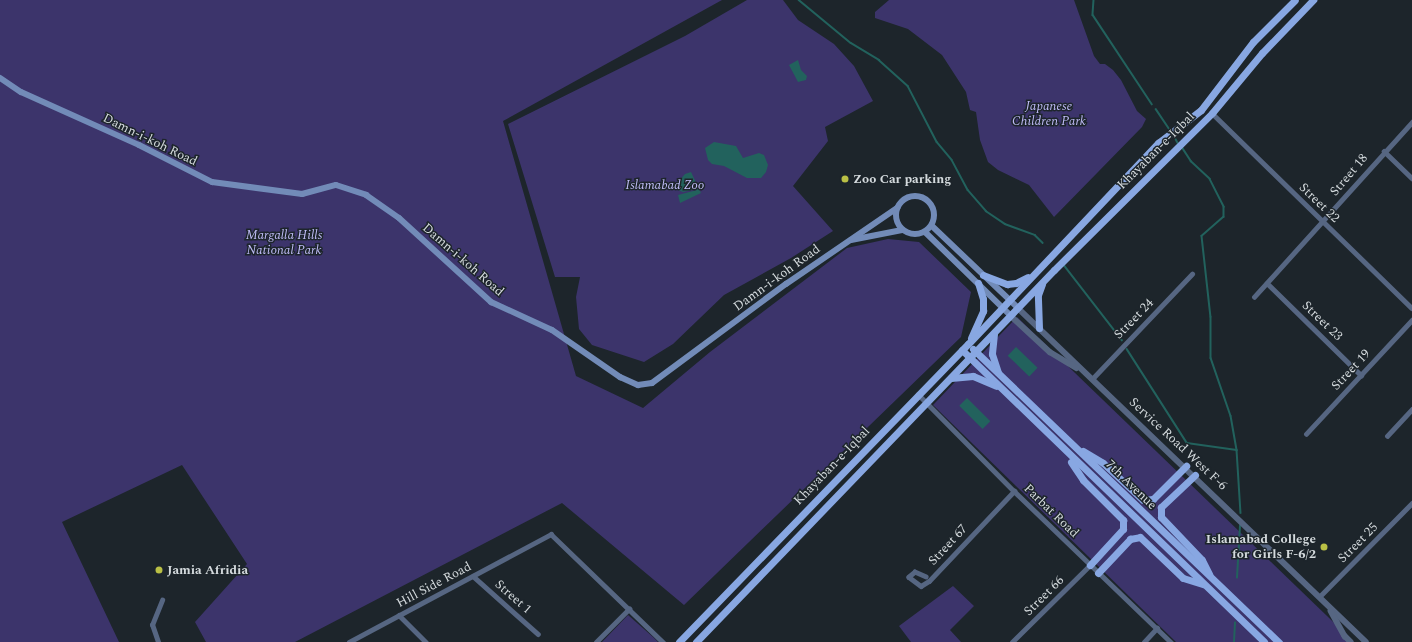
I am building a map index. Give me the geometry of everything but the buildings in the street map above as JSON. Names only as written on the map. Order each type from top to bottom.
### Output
[{"type":"main road","name":"Khayaban-e-Iqbal","points":[[679,642],[1003,308],[1046,260],[1158,143],[1201,110],[1254,42],[1295,0]]},
{"type":"main road","name":"Khayaban-e-Iqbal","points":[[696,642],[971,358],[1044,280],[1212,113],[1262,53],[1313,0]]},
{"type":"main road","name":"Damn-i-koh Road","points":[[0,78],[21,92],[139,145],[212,182],[302,194],[336,185],[366,194],[399,218],[491,302],[552,330],[620,377],[638,385],[652,383],[664,372],[848,241],[897,208]]},
{"type":"main road","points":[[908,197],[923,197],[933,206],[934,220],[932,226],[925,232],[913,235],[902,230],[896,220],[897,208],[908,197]]},
{"type":"main road","points":[[932,226],[1010,300]]},
{"type":"main road","points":[[848,241],[902,230]]},
{"type":"main road","points":[[925,232],[1011,316]]},
{"type":"main road","points":[[983,275],[1007,284],[1016,283],[1033,274]]},
{"type":"main road","points":[[1039,328],[1038,295],[1044,280]]},
{"type":"main road","points":[[968,344],[983,310],[983,299],[978,283]]},
{"type":"main road","name":"Service Road West F-6","points":[[1010,300],[1018,308]]},
{"type":"main road","points":[[994,334],[992,354],[998,374]]},
{"type":"main road","name":"7th Avenue","points":[[968,344],[1278,642]]},
{"type":"main road","name":"7th Avenue","points":[[962,350],[1065,452],[1264,642]]},
{"type":"main road","points":[[951,378],[973,376],[1000,387]]},
{"type":"main road","points":[[1071,443],[1103,463],[1143,500],[1153,499],[1186,466]]},
{"type":"main road","points":[[1065,452],[1083,480],[1122,520],[1123,529],[1090,565]]},
{"type":"main road","points":[[1195,475],[1161,507],[1161,517],[1202,560],[1211,578]]},
{"type":"main road","points":[[1098,573],[1130,539],[1140,537],[1183,578],[1205,585]]},
{"type":"street","name":"Street 22","points":[[1212,113],[1412,308]]},
{"type":"street","name":"Street 18","points":[[1254,297],[1323,222],[1384,151],[1412,122]]},
{"type":"street","points":[[1384,151],[1412,178]]},
{"type":"street","name":"Street 24","points":[[1092,379],[1192,274]]},
{"type":"street","name":"Street 23","points":[[1267,283],[1362,375]]},
{"type":"street","name":"Service Road West F-6","points":[[1018,308],[1186,466],[1366,642]]},
{"type":"street","points":[[1011,316],[1050,352],[1092,379]]},
{"type":"street","name":"Street 19","points":[[1306,434],[1412,320]]},
{"type":"street","name":"Parbat Road","points":[[918,394],[926,404],[1014,491],[1171,642]]},
{"type":"street","points":[[1387,436],[1412,409]]},
{"type":"street","name":"Street 67","points":[[926,577],[915,572],[909,577],[921,586],[929,581],[1014,491]]},
{"type":"street","name":"Street 25","points":[[1319,597],[1412,504]]},
{"type":"street","name":"Hill Side Road","points":[[349,642],[551,534],[629,609]]},
{"type":"street","name":"Street 66","points":[[1012,642],[1090,565]]},
{"type":"street","name":"Street 1","points":[[473,576],[538,634]]},
{"type":"street","points":[[158,642],[152,625],[162,600]]},
{"type":"street","name":"Service Road West F-6","points":[[1328,606],[1345,636],[1351,642]]},
{"type":"street","points":[[596,642],[629,609],[662,642]]},
{"type":"street","points":[[399,615],[426,642]]},
{"type":"street","points":[[1144,642],[1157,628]]},
{"type":"green space","name":"Margalla Hills National Park","points":[[0,0],[722,0],[503,121],[576,376],[643,408],[710,352],[847,248],[888,239],[919,242],[971,292],[961,337],[684,605],[562,503],[295,642],[206,642],[195,622],[247,564],[182,465],[62,522],[119,642],[0,642]]},
{"type":"green space","name":"Islamabad Zoo","points":[[747,0],[783,0],[798,20],[834,44],[854,66],[873,101],[825,127],[828,141],[793,186],[833,231],[791,258],[724,295],[673,344],[644,362],[592,345],[579,329],[576,297],[580,277],[555,277],[508,124],[685,36]]},
{"type":"green space","name":"Japanese Children Park","points":[[889,0],[1074,0],[1094,56],[1100,64],[1105,64],[1113,70],[1121,80],[1137,111],[1146,119],[1142,127],[1054,217],[1029,185],[998,170],[988,162],[980,140],[976,112],[970,110],[966,92],[942,55],[908,29],[875,18],[875,12]]},
{"type":"green space","points":[[1017,317],[1354,642],[1176,642],[933,405]]},
{"type":"green space","points":[[953,586],[974,606],[950,630],[961,642],[911,642],[899,626]]},
{"type":"green space","points":[[628,615],[653,637],[658,642],[602,642]]},
{"type":"shaded area","points":[[798,60],[801,70],[807,76],[806,80],[798,82],[789,65]]},
{"type":"shaded area","points":[[714,142],[736,146],[743,158],[759,153],[764,155],[768,165],[766,172],[761,178],[747,178],[724,166],[712,164],[708,160],[705,148]]},
{"type":"shaded area","points":[[691,172],[701,193],[680,203],[678,195],[697,190],[693,186],[692,190],[683,192],[678,190],[678,182],[685,174]]},
{"type":"shaded area","points":[[1016,347],[1038,368],[1029,376],[1008,356]]},
{"type":"shaded area","points":[[967,398],[990,421],[983,429],[959,406]]},
{"type":"waterway","points":[[799,0],[851,43],[879,60],[908,86],[937,142],[952,160],[968,190],[986,211],[1005,224],[1035,235],[1043,243]]},
{"type":"waterway","points":[[1094,0],[1093,15],[1152,104]]},
{"type":"waterway","points":[[1156,109],[1171,131]]},
{"type":"waterway","points":[[1173,134],[1178,143]]},
{"type":"waterway","points":[[1182,147],[1191,161],[1210,179],[1224,207],[1224,217],[1202,236],[1211,317],[1211,358],[1231,416],[1237,450]]},
{"type":"waterway","points":[[1064,265],[1122,340]]},
{"type":"waterway","points":[[1127,349],[1187,443],[1237,450],[1241,513]]},
{"type":"waterway","points":[[1237,578],[1240,526]]},
{"type":"waterway","points":[[1234,642],[1235,623]]},
{"type":"place","name":"Zoo Car parking","points":[[845,179]]},
{"type":"place","name":"Islamabad College for Girls F-6/2","points":[[1324,547]]},
{"type":"place","name":"Jamia Afridia","points":[[159,570]]}]
